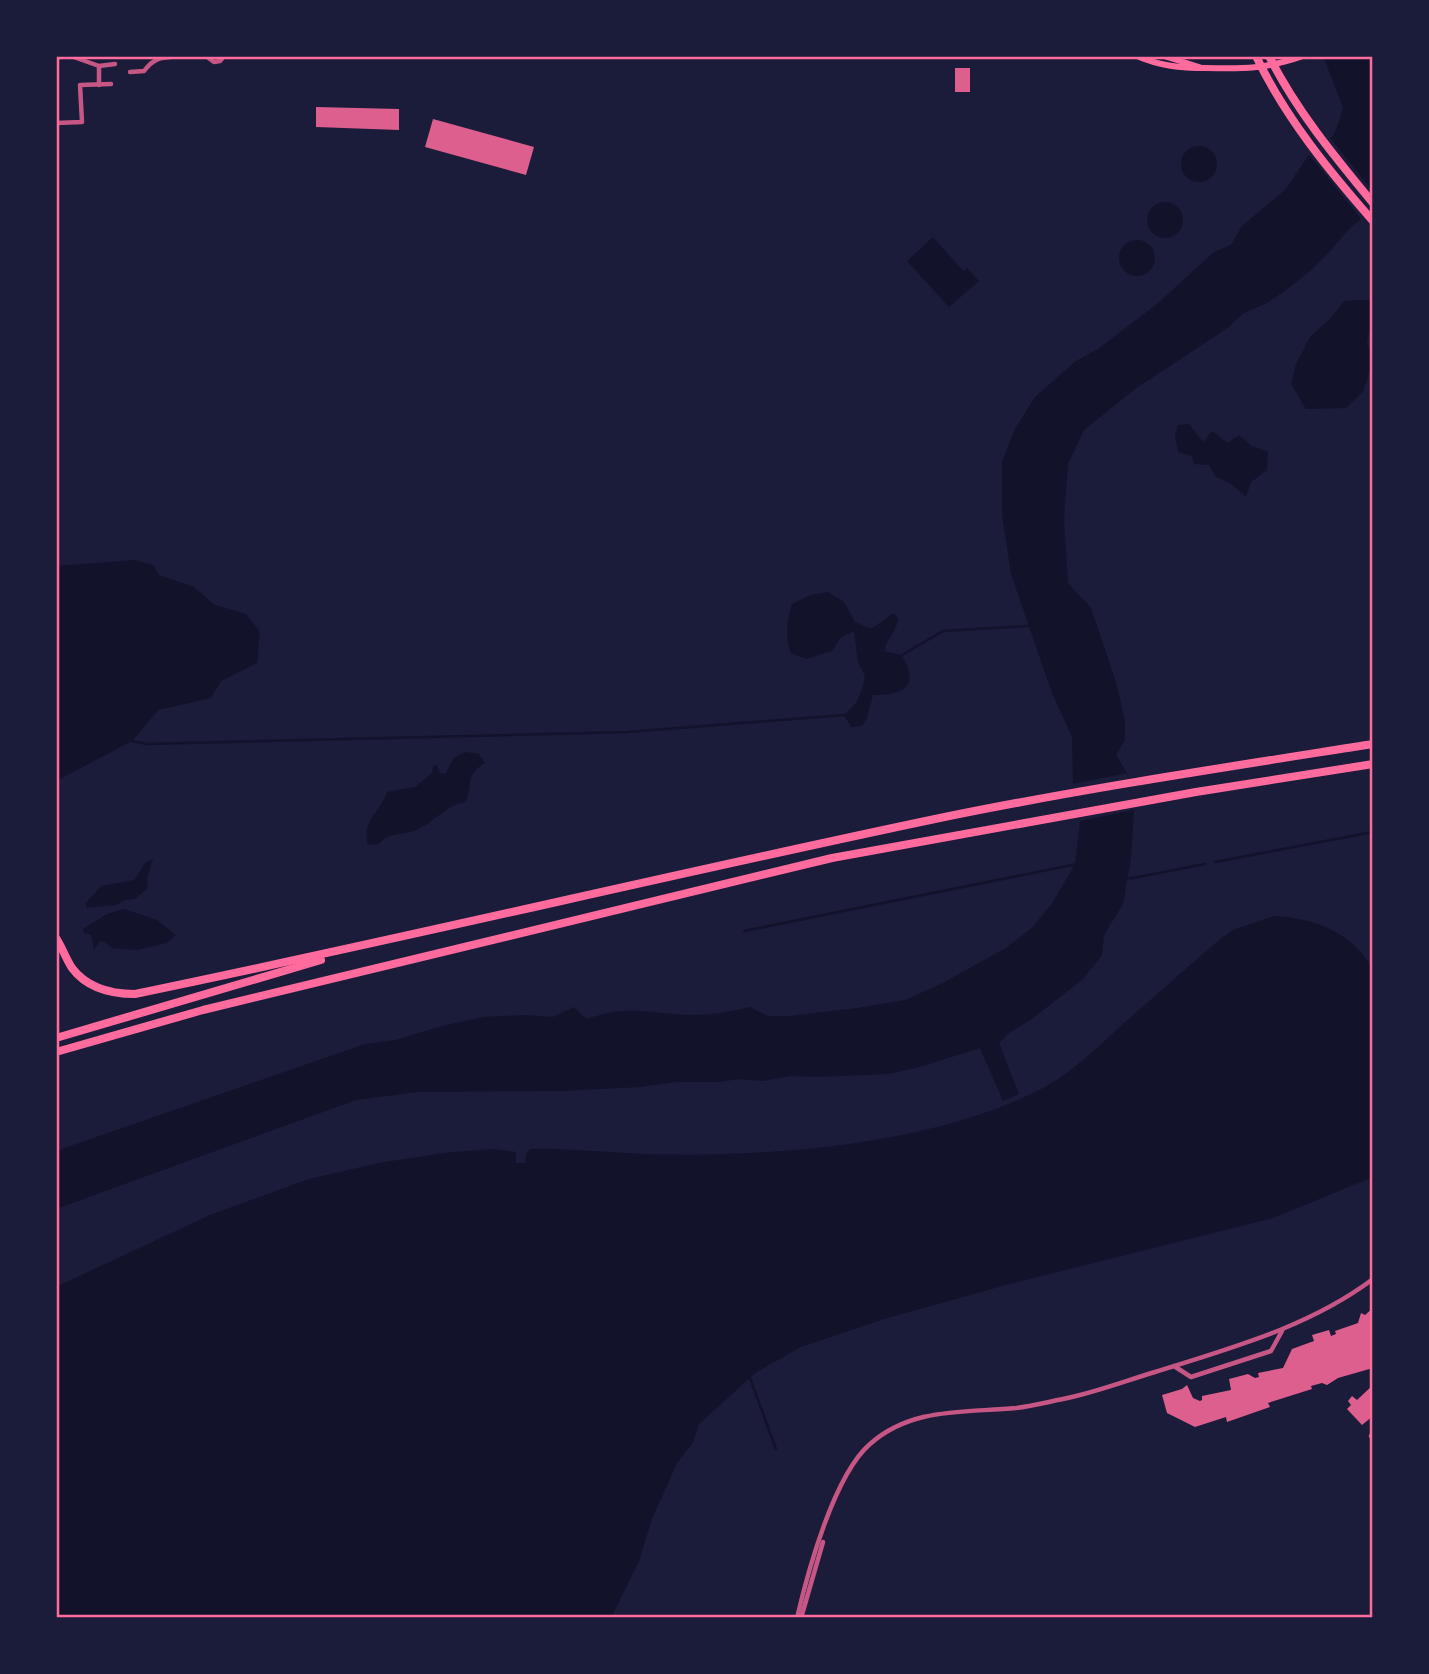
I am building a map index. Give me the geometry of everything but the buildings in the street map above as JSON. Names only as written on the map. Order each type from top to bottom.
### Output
[{"type":"highway","points":[[1256,56],[1300,130],[1373,221]]},
{"type":"highway","points":[[1269,56],[1286,89],[1308,121],[1373,204]]},
{"type":"highway","points":[[56,938],[74,970],[100,989],[119,994],[135,994],[935,819],[1190,773],[1373,744]]},
{"type":"highway","points":[[56,1052],[203,1010],[832,858],[1196,792],[1373,764]]},
{"type":"highway","points":[[56,1038],[377,943]]},
{"type":"main road","points":[[1136,56],[1158,65],[1181,69],[1250,70],[1303,56]]},
{"type":"main road","points":[[1164,56],[1204,68]]},
{"type":"street","points":[[56,58],[63,56]]},
{"type":"street","points":[[71,56],[99,66],[115,64]]},
{"type":"street","points":[[130,72],[144,71],[151,61],[157,59],[182,56]]},
{"type":"street","points":[[206,56],[217,62],[224,56]]},
{"type":"street","points":[[99,66],[99,85]]},
{"type":"street","points":[[56,123],[82,122],[80,85],[111,84]]},
{"type":"street","points":[[799,1618],[844,1478],[868,1445],[891,1429],[925,1415],[975,1409],[1016,1408],[1067,1399],[1174,1366],[1283,1331],[1350,1296],[1373,1279]]},
{"type":"street","points":[[1174,1366],[1191,1377],[1271,1351],[1283,1331]]},
{"type":"street","points":[[1373,1432],[1370,1436],[1373,1439]]},
{"type":"shaded area","points":[[1323,56],[1373,56],[1373,208],[1347,231],[1311,270],[1289,288],[1267,303],[1244,313],[1226,329],[1135,389],[1084,430],[1068,464],[1064,520],[1068,583],[1091,608],[1116,682],[1125,721],[1125,740],[1116,755],[1127,773],[1134,810],[1131,858],[1123,904],[1104,935],[1102,955],[1083,979],[999,1043],[1019,1094],[1003,1101],[980,1048],[889,1074],[790,1076],[763,1081],[740,1079],[676,1082],[640,1087],[561,1091],[418,1092],[356,1100],[56,1209],[56,1151],[365,1044],[396,1040],[483,1017],[553,1017],[574,1007],[586,1019],[621,1011],[693,1015],[750,1007],[768,1016],[788,1016],[905,1000],[943,983],[1004,949],[1032,928],[1053,902],[1075,864],[1080,821],[1073,784],[1072,737],[1052,693],[1011,574],[1002,514],[1002,462],[1015,429],[1035,397],[1076,361],[1098,349],[1157,304],[1213,253],[1232,244],[1242,226],[1285,190],[1309,155],[1333,136],[1343,107]]},
{"type":"shaded area","points":[[1199,146],[1212,151],[1217,164],[1212,177],[1199,182],[1186,177],[1181,164],[1186,151]]},
{"type":"shaded area","points":[[1165,202],[1178,207],[1183,220],[1178,233],[1165,238],[1152,233],[1147,220],[1152,207]]},
{"type":"shaded area","points":[[933,237],[963,271],[967,268],[979,281],[949,307],[907,261]]},
{"type":"shaded area","points":[[1137,240],[1150,245],[1155,258],[1150,271],[1137,276],[1124,271],[1119,258],[1124,245]]},
{"type":"shaded area","points":[[1344,301],[1373,301],[1367,342],[1373,360],[1363,392],[1346,408],[1306,409],[1291,384],[1296,364],[1310,337],[1331,318]]},
{"type":"shaded area","points":[[1189,424],[1203,442],[1212,431],[1228,443],[1239,435],[1252,446],[1268,452],[1267,470],[1251,482],[1246,497],[1231,484],[1215,476],[1209,465],[1194,464],[1192,456],[1178,452],[1175,436],[1178,425]]},
{"type":"shaded area","points":[[135,560],[153,565],[159,575],[194,587],[215,605],[246,614],[260,632],[257,663],[221,681],[211,698],[158,710],[132,741],[56,781],[56,566]]},
{"type":"shaded area","points":[[828,592],[844,602],[855,622],[871,629],[894,613],[898,619],[884,651],[902,655],[910,679],[904,689],[898,692],[873,695],[862,726],[851,727],[844,715],[856,703],[865,676],[858,663],[854,631],[841,637],[832,651],[806,659],[791,653],[789,647],[787,628],[792,604],[811,595]]},
{"type":"shaded area","points":[[465,752],[479,754],[485,763],[474,772],[465,802],[450,808],[424,826],[389,836],[379,844],[368,845],[369,823],[387,792],[415,787],[432,773],[433,766],[437,765],[440,773],[445,774],[454,758]]},
{"type":"shaded area","points":[[153,859],[147,878],[148,888],[135,899],[116,905],[86,908],[86,903],[101,886],[134,880],[146,862]]},
{"type":"shaded area","points":[[124,909],[157,920],[176,935],[167,943],[137,950],[112,948],[100,941],[94,950],[91,935],[84,933],[83,929],[107,914]]},
{"type":"shaded area","points":[[1274,916],[1304,920],[1331,930],[1355,946],[1373,970],[1373,1177],[1273,1218],[1006,1285],[884,1319],[801,1347],[755,1373],[699,1424],[692,1444],[677,1463],[652,1519],[639,1561],[611,1618],[56,1618],[56,1287],[210,1215],[309,1179],[379,1163],[443,1153],[493,1149],[516,1152],[516,1163],[525,1163],[530,1149],[694,1155],[797,1150],[903,1135],[954,1122],[1002,1107],[1056,1081],[1086,1058],[1219,940],[1233,930]]},
{"type":"pier","points":[[1328,135],[1373,192],[1373,212],[1363,221],[1307,152]]},
{"type":"pier","points":[[1127,773],[1134,810],[1080,821],[1073,784]]},
{"type":"waterway","points":[[902,655],[943,631],[1028,626]]},
{"type":"waterway","points":[[132,741],[147,744],[628,732],[844,715]]},
{"type":"waterway","points":[[1215,862],[1373,832]]},
{"type":"waterway","points":[[744,931],[1077,864]]},
{"type":"waterway","points":[[1126,878],[1205,864]]},
{"type":"waterway","points":[[750,1378],[776,1449]]}]
